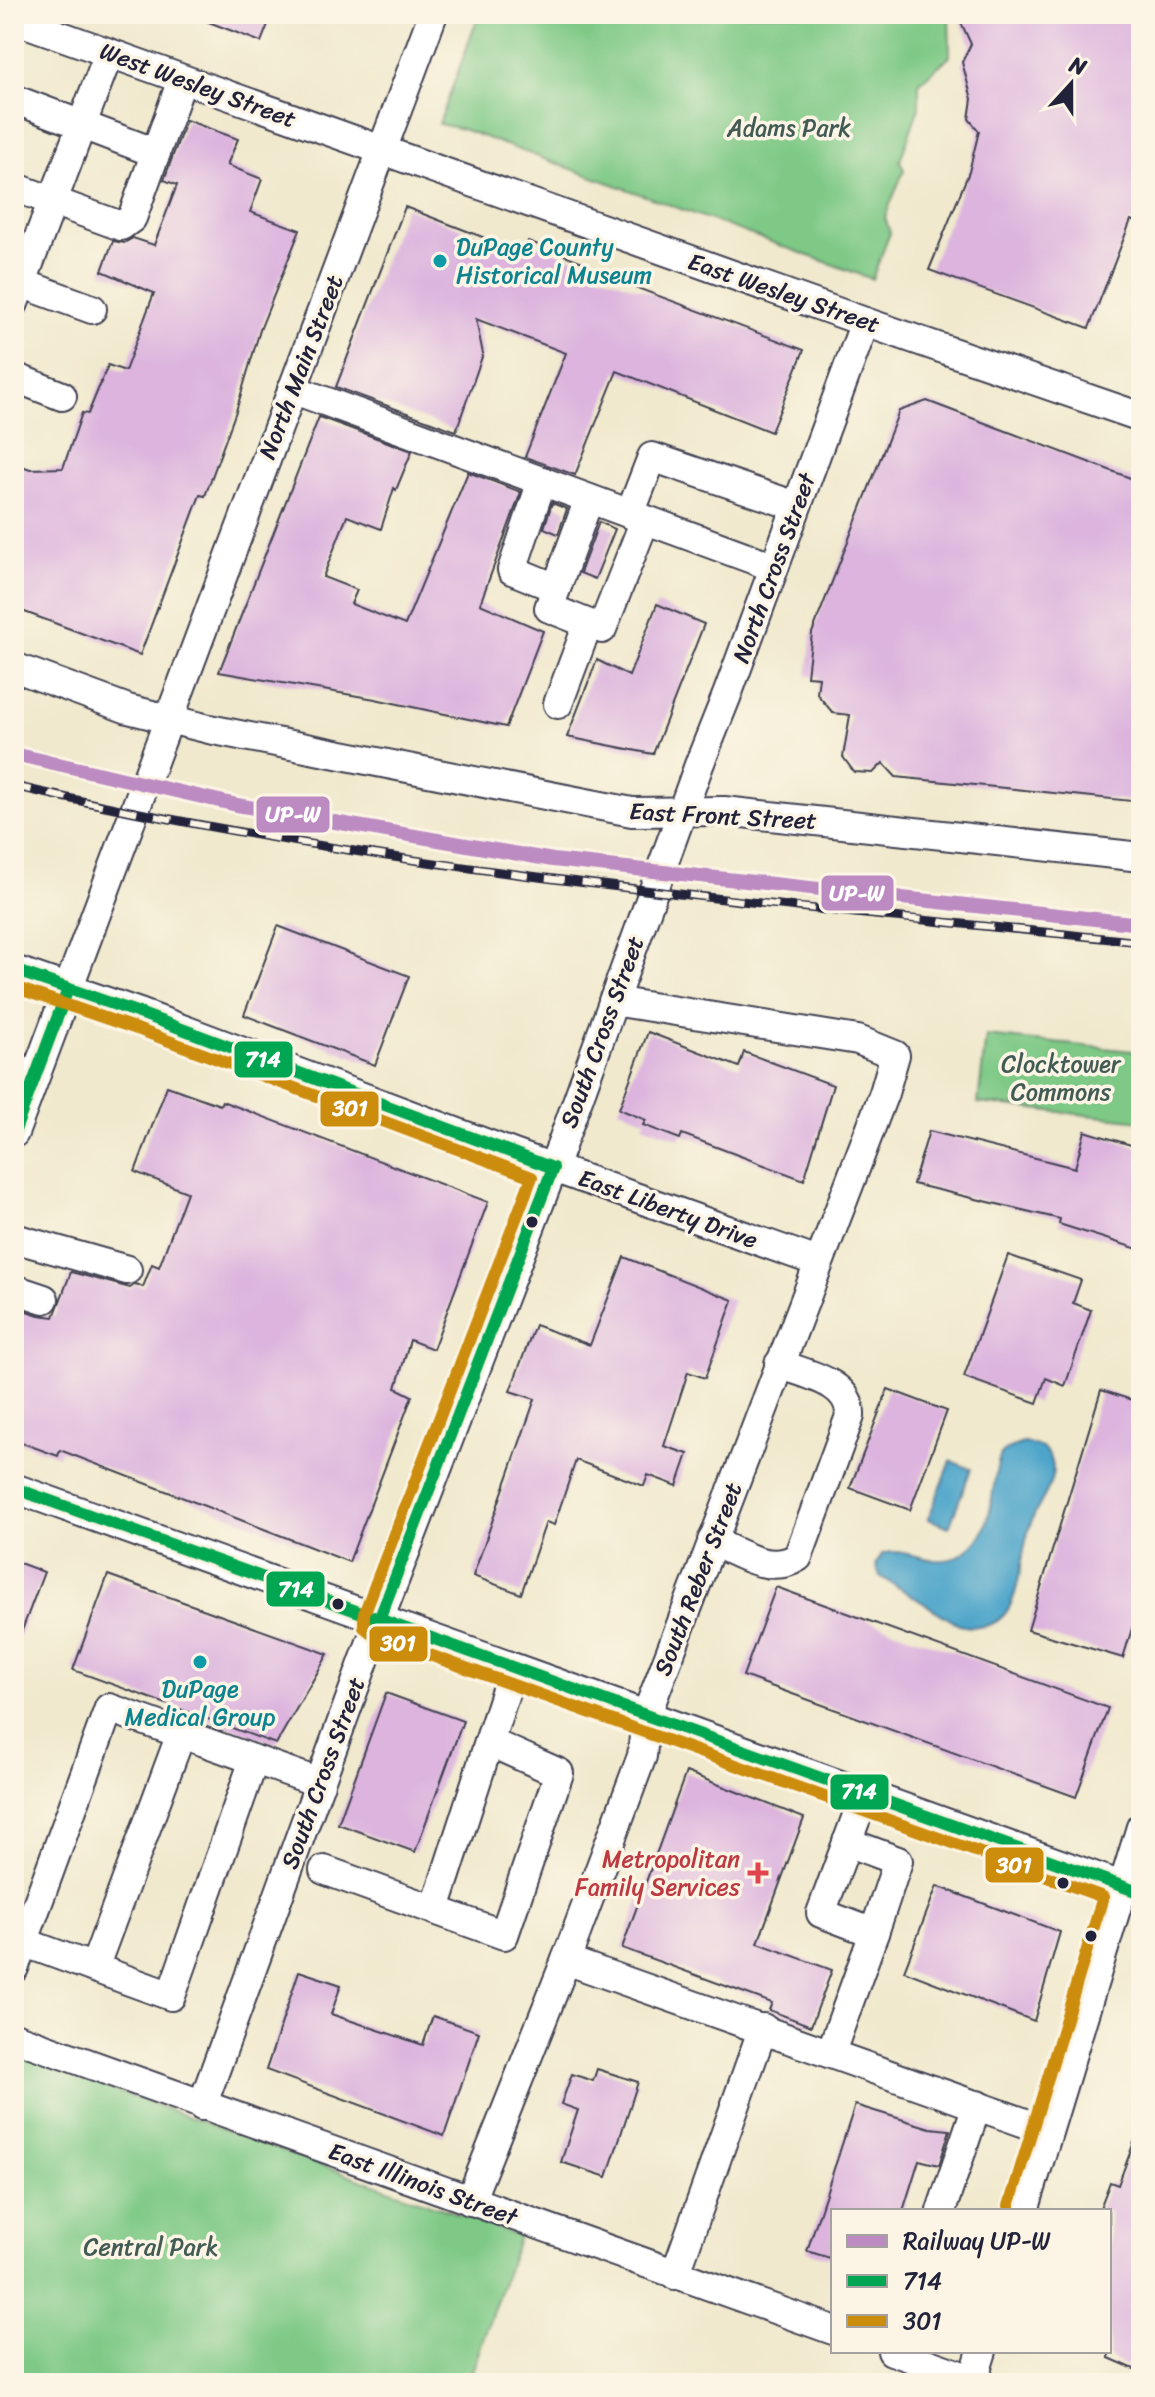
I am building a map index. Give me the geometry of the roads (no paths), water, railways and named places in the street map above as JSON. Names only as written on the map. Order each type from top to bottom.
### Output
[{"type":"street","name":"North Main Street","points":[[14,1133],[433,14]]},
{"type":"street","name":"West Wesley Street","points":[[29,20],[109,53],[382,151]]},
{"type":"street","points":[[92,309],[18,293],[109,53]]},
{"type":"street","points":[[14,187],[121,226],[132,218],[182,80]]},
{"type":"street","points":[[16,100],[156,153]]},
{"type":"street","name":"East Wesley Street","points":[[382,151],[1141,417]]},
{"type":"street","name":"North Cross Street","points":[[682,813],[865,322]]},
{"type":"street","points":[[14,377],[62,396]]},
{"type":"street","points":[[292,389],[774,567]]},
{"type":"street","points":[[589,499],[549,608],[602,629],[652,457],[796,506]]},
{"type":"street","points":[[542,481],[512,570],[556,588]]},
{"type":"street","points":[[558,704],[588,624]]},
{"type":"street","name":"East Front Street","points":[[14,667],[128,709],[169,719],[632,812],[724,811],[1141,857]]},
{"type":"street","name":"South Cross Street","points":[[202,2106],[379,1620],[553,1168],[682,813]]},
{"type":"street","name":"East Liberty Drive","points":[[14,970],[818,1262]]},
{"type":"street","name":"South Reber Street","points":[[470,2201],[566,1960],[642,1756],[646,1716],[884,1093],[895,1055],[858,1040],[613,1001]]},
{"type":"street","points":[[14,1238],[127,1270]]},
{"type":"street","points":[[14,1289],[44,1299]]},
{"type":"street","points":[[712,1541],[756,1561],[775,1565],[787,1564],[798,1557],[850,1416],[851,1404],[845,1393],[834,1386],[779,1364]]},
{"type":"street","points":[[14,1488],[1132,1890]]},
{"type":"street","points":[[435,1909],[513,1668]]},
{"type":"street","points":[[254,1760],[171,1996],[94,1968],[19,1955],[109,1708],[320,1783]]},
{"type":"street","points":[[94,1968],[181,1734]]},
{"type":"street","points":[[324,1870],[504,1935],[559,1773],[489,1742]]},
{"type":"street","points":[[865,1794],[821,1913],[874,1933]]},
{"type":"street","points":[[1025,2209],[1048,2131],[1132,1890],[1141,1827]]},
{"type":"street","points":[[831,2052],[898,1861],[847,1842]]},
{"type":"street","points":[[566,1960],[1048,2131]]},
{"type":"street","points":[[675,2275],[763,2028]]},
{"type":"street","name":"East Illinois Street","points":[[14,2037],[831,2329]]},
{"type":"street","points":[[942,2209],[977,2105]]},
{"type":"street","points":[[898,2353],[976,2382],[982,2353]]},
{"type":"water","points":[[1023,1443],[1047,1452],[1052,1462],[1052,1475],[1032,1520],[1015,1595],[1008,1610],[997,1621],[981,1627],[959,1625],[880,1576],[876,1565],[882,1554],[902,1553],[940,1560],[960,1555],[970,1548],[984,1530],[988,1519],[1000,1457],[1008,1449]]},
{"type":"water","points":[[951,1461],[971,1469],[949,1527],[928,1519]]},
{"type":"railway","points":[[14,786],[153,816],[434,863],[716,898],[1141,942]]},
{"type":"rail line","name":"UP-W","points":[[14,754],[237,805],[553,860],[1141,924]]},
{"type":"place","name":"DuPage County Historical Museum","points":[[440,261]]},
{"type":"place","name":"DuPage Medical Group","points":[[200,1662]]},
{"type":"place","name":"Metropolitan Family Services","points":[[758,1873]]},
{"type":"park label","name":"Adams Park","points":[[789,128]]},
{"type":"park label","name":"Clocktower Commons","points":[[1061,1078]]},
{"type":"park label","name":"Central Park","points":[[151,2247]]}]
